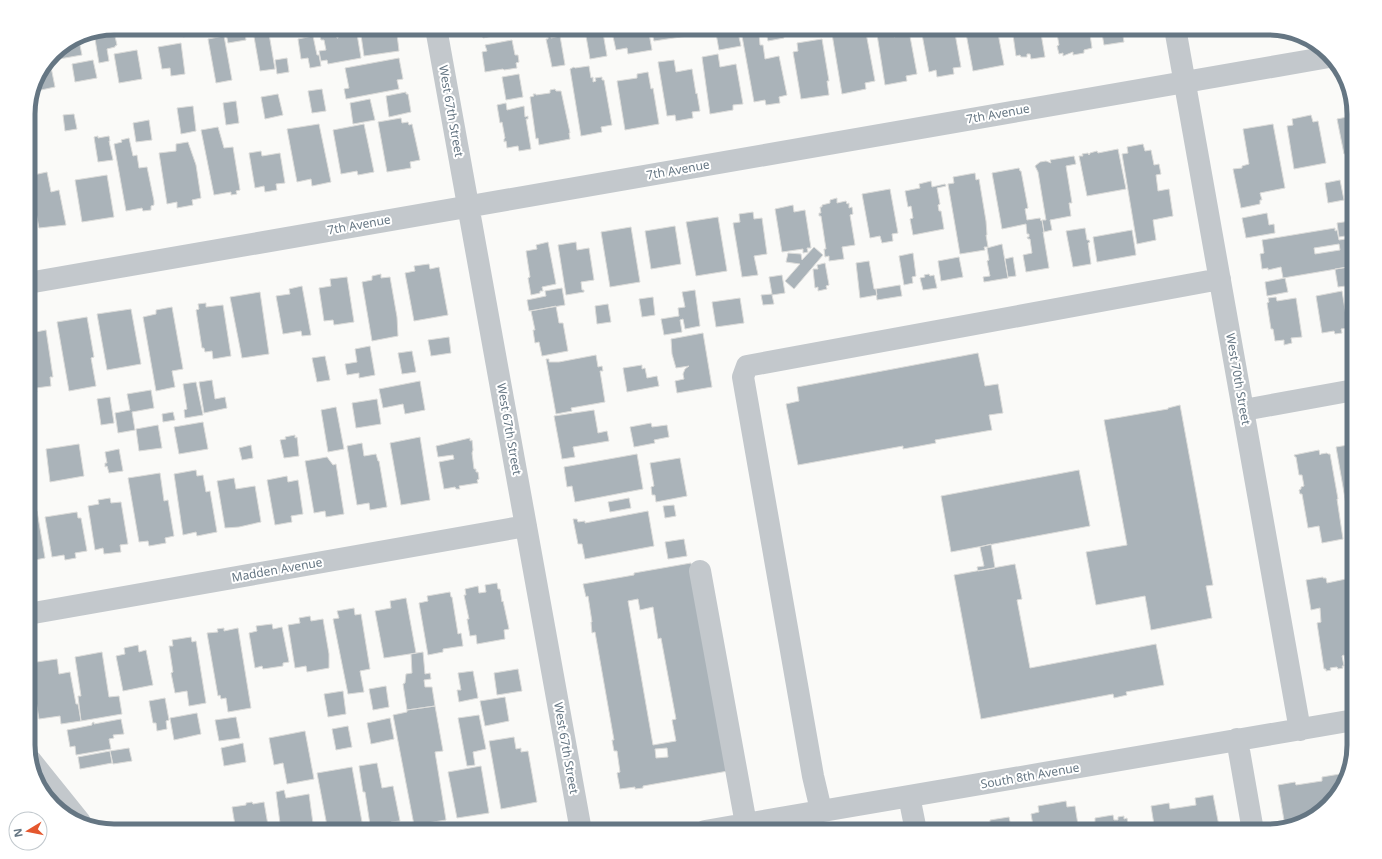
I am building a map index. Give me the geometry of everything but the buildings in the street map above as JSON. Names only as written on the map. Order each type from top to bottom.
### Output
[{"type":"street","name":"West 67th Street","points":[[437,35],[579,824]]},
{"type":"street","name":"West 70th Street","points":[[1176,35],[1300,730]]},
{"type":"street","name":"7th Avenue","points":[[35,282],[1324,58]]},
{"type":"street","points":[[821,810],[813,776],[743,377],[747,366],[1220,279]]},
{"type":"street","points":[[1244,410],[1347,391]]},
{"type":"street","name":"Madden Avenue","points":[[35,613],[526,526]]},
{"type":"street","points":[[700,571],[746,824]]},
{"type":"street","name":"South 8th Avenue","points":[[746,824],[1347,721]]},
{"type":"street","points":[[1237,739],[1252,824]]},
{"type":"street","points":[[40,772],[72,811]]},
{"type":"street","points":[[909,796],[915,824]]}]
